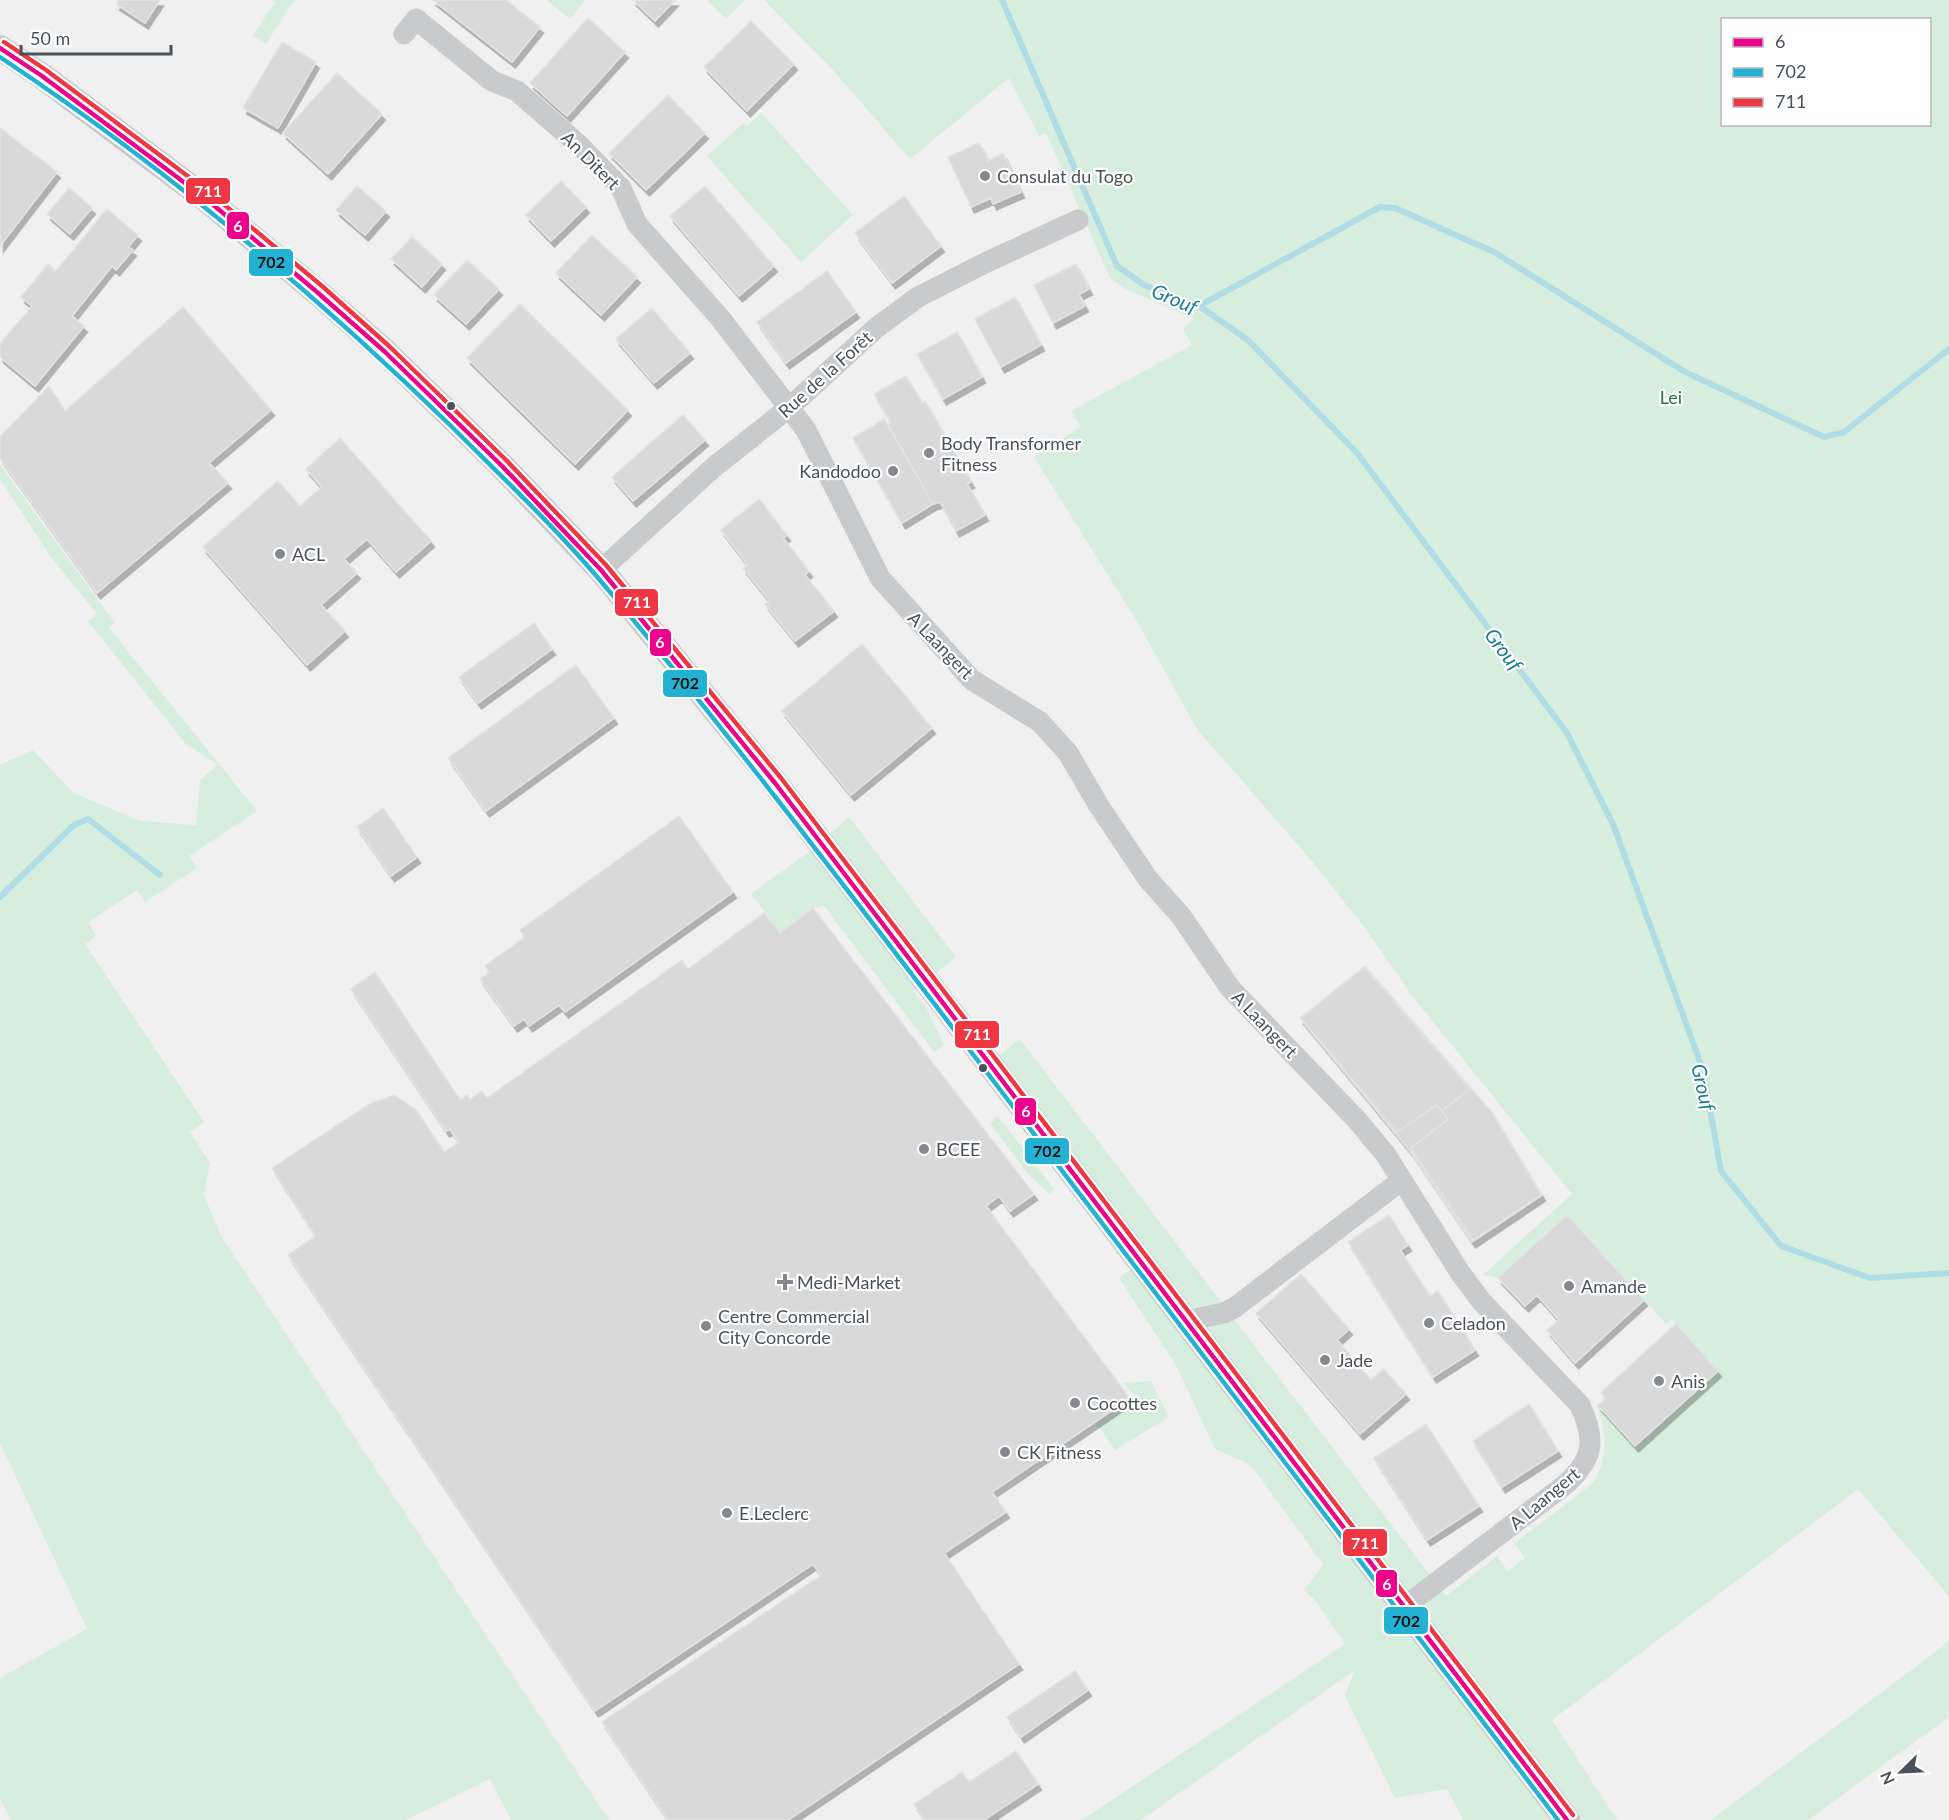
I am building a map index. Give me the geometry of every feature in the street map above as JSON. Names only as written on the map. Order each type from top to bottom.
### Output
[{"type":"main road","points":[[0,48],[51,83],[205,198],[317,292],[384,351],[501,465],[601,570],[782,792],[1567,1820]]},
{"type":"street","name":"An Ditert","points":[[404,34],[416,19],[492,81],[517,91],[580,147],[621,188],[637,224],[720,318],[790,407]]},
{"type":"street","name":"Rue de la Forêt","points":[[601,570],[714,467],[790,407],[876,328],[918,297],[1078,220]]},
{"type":"street","name":"A Laangert","points":[[790,407],[819,454],[880,578],[972,680],[1040,722],[1068,753],[1099,806],[1148,879],[1180,916],[1230,988],[1356,1120],[1386,1155],[1461,1274],[1482,1302],[1580,1405],[1589,1425],[1590,1448],[1582,1469],[1566,1484],[1404,1607]]},
{"type":"street","points":[[1186,1321],[1224,1313],[1233,1308],[1402,1180]]},
{"type":"green space","points":[[271,0],[294,0],[266,44],[253,36],[275,2]]},
{"type":"green space","points":[[547,0],[585,0],[570,19]]},
{"type":"green space","points":[[707,0],[745,0],[726,19]]},
{"type":"green space","name":"Lei","points":[[764,0],[1949,0],[1949,1596],[1858,1489],[1552,1720],[1617,1820],[1463,1820],[1447,1789],[1395,1798],[1345,1696],[1354,1671],[1141,1820],[1082,1820],[1345,1644],[1315,1600],[1304,1590],[1324,1564],[1254,1469],[1245,1462],[1215,1449],[1176,1365],[1119,1278],[1140,1262],[989,1063],[1020,1039],[1446,1596],[1497,1556],[1508,1571],[1525,1558],[1514,1543],[1591,1485],[1601,1466],[1604,1447],[1603,1427],[1598,1405],[1635,1446],[1718,1371],[1671,1319],[1666,1324],[1567,1215],[1498,1278],[1483,1275],[1572,1194],[1413,997],[1365,928],[1312,861],[1197,729],[1135,618],[1034,457],[1081,427],[1071,411],[1192,345],[1183,329],[1194,319],[1124,288],[1110,278],[1046,133],[1039,136],[1009,78],[910,159],[833,70]]},
{"type":"green space","points":[[761,113],[853,215],[801,262],[707,156],[744,123],[747,126]]},
{"type":"green space","points":[[0,465],[115,623],[109,628],[257,811],[189,856],[197,868],[145,902],[137,890],[88,922],[96,936],[85,944],[204,1122],[190,1132],[210,1163],[204,1195],[221,1236],[609,1820],[511,1820],[490,1779],[406,1820],[11,1820],[0,1799],[0,1678],[87,1629],[0,1443],[0,765],[33,750],[74,793],[140,821],[196,825],[200,780],[218,765],[186,744],[88,621],[97,614],[51,557],[0,479]]},
{"type":"green space","points":[[849,817],[956,957],[913,991],[926,1007],[944,1045],[934,1052],[824,906],[813,908],[780,933],[751,894],[821,843]]},
{"type":"green space","points":[[998,1116],[1054,1189],[1049,1194],[1029,1175],[990,1123]]},
{"type":"green space","points":[[1151,1381],[1169,1417],[1115,1450],[1096,1423],[1137,1400],[1124,1383]]},
{"type":"green space","points":[[1949,1642],[1949,1717],[1808,1820],[1711,1820]]},
{"type":"building","points":[[119,0],[160,0],[145,23],[116,4]]},
{"type":"building","points":[[433,0],[506,0],[540,27],[512,62]]},
{"type":"building","points":[[633,0],[675,0],[655,21]]},
{"type":"building","points":[[588,18],[625,52],[567,116],[530,83]]},
{"type":"building","points":[[751,21],[794,64],[747,111],[704,67]]},
{"type":"building","points":[[282,42],[316,62],[278,128],[243,108]]},
{"type":"building","points":[[337,73],[382,114],[328,174],[283,133]]},
{"type":"building","points":[[668,95],[705,133],[646,190],[609,153]]},
{"type":"building","points":[[0,128],[57,172],[0,246]]},
{"type":"building","name":"Consulat du Togo","points":[[979,143],[988,161],[1003,153],[1021,192],[993,204],[991,198],[971,207],[948,157]]},
{"type":"building","points":[[561,181],[586,207],[551,241],[526,215]]},
{"type":"building","points":[[357,186],[386,211],[365,235],[336,210]]},
{"type":"building","points":[[705,186],[774,266],[739,296],[670,216]]},
{"type":"building","points":[[69,188],[92,208],[70,234],[47,214]]},
{"type":"building","points":[[904,196],[941,246],[892,283],[855,233]]},
{"type":"building","points":[[107,209],[138,235],[128,247],[133,250],[116,270],[112,266],[72,316],[84,326],[35,386],[0,357],[0,344],[32,306],[21,297],[48,264],[56,271]]},
{"type":"building","points":[[592,235],[637,277],[601,315],[556,273]]},
{"type":"building","points":[[412,237],[442,264],[422,287],[391,259]]},
{"type":"building","points":[[467,260],[499,289],[466,324],[434,295]]},
{"type":"building","points":[[1076,264],[1089,289],[1079,294],[1085,306],[1053,323],[1034,285]]},
{"type":"building","points":[[827,271],[856,312],[786,363],[757,322]]},
{"type":"building","points":[[1015,297],[1041,345],[1001,367],[975,319]]},
{"type":"building","points":[[520,304],[628,410],[575,464],[467,358]]},
{"type":"building","points":[[183,307],[271,410],[209,463],[228,483],[97,593],[0,458],[0,437],[49,386],[65,411]]},
{"type":"building","points":[[652,308],[690,353],[654,383],[616,339]]},
{"type":"building","points":[[957,332],[982,377],[943,399],[917,354]]},
{"type":"building","name":"Body Transformer Fitness","points":[[906,376],[922,403],[925,401],[971,482],[967,484],[985,515],[956,531],[940,502],[933,504],[888,424],[891,422],[874,394]]},
{"type":"building","points":[[683,415],[705,440],[633,501],[612,477]]},
{"type":"building","name":"Kandodoo","points":[[884,419],[933,504],[902,523],[853,438]]},
{"type":"building","name":"ACL","points":[[340,438],[431,541],[396,572],[367,539],[344,559],[357,573],[321,605],[345,631],[307,665],[203,547],[278,481],[300,506],[322,487],[306,469]]},
{"type":"building","points":[[759,499],[787,535],[783,538],[809,571],[805,575],[834,611],[795,641],[765,604],[770,601],[743,568],[748,565],[721,530]]},
{"type":"building","points":[[534,623],[552,649],[478,703],[459,677]]},
{"type":"building","points":[[862,644],[932,728],[851,795],[782,711]]},
{"type":"building","points":[[576,665],[614,718],[486,811],[448,758]]},
{"type":"building","points":[[383,808],[417,857],[391,876],[357,827]]},
{"type":"building","points":[[679,816],[733,892],[565,1012],[559,1005],[529,1026],[524,1019],[514,1026],[480,979],[490,972],[485,966],[525,937],[520,930]]},
{"type":"building","name":"Centre Commercial City Concorde","points":[[813,908],[1034,1194],[1010,1211],[999,1196],[986,1206],[1130,1398],[992,1492],[1006,1512],[944,1553],[1019,1664],[788,1820],[668,1820],[602,1722],[821,1575],[813,1564],[595,1711],[288,1255],[316,1236],[272,1168],[371,1103],[395,1095],[417,1111],[444,1152],[459,1143],[450,1129],[446,1131],[351,989],[375,972],[460,1100],[467,1095],[470,1099],[482,1091],[487,1098],[682,960],[688,969],[764,913],[780,933]]},
{"type":"building","points":[[1365,966],[1491,1111],[1542,1195],[1472,1242],[1411,1152],[1300,1018]]},
{"type":"building","points":[[1364,967],[1470,1089],[1442,1111],[1437,1105],[1397,1132],[1301,1018]]},
{"type":"building","points":[[1470,1088],[1491,1111],[1541,1195],[1473,1240],[1411,1148],[1448,1119],[1442,1111]]},
{"type":"building","name":"Celadon","points":[[1389,1215],[1408,1245],[1400,1250],[1430,1296],[1438,1291],[1475,1350],[1433,1377],[1348,1242]]},
{"type":"building","name":"Amande","points":[[1567,1215],[1644,1300],[1575,1363],[1547,1330],[1559,1320],[1537,1295],[1525,1306],[1498,1278]]},
{"type":"building","name":"Jade","points":[[1301,1274],[1349,1329],[1337,1340],[1371,1380],[1384,1369],[1406,1394],[1360,1434],[1256,1313]]},
{"type":"building","name":"Anis","points":[[1676,1324],[1718,1371],[1635,1446],[1598,1405],[1606,1398],[1601,1392]]},
{"type":"building","points":[[1529,1404],[1558,1451],[1502,1487],[1473,1441]]},
{"type":"building","points":[[1426,1424],[1479,1506],[1427,1540],[1374,1458]]},
{"type":"building","points":[[1075,1671],[1088,1690],[1021,1737],[1007,1717]]},
{"type":"building","points":[[1016,1751],[1038,1784],[984,1820],[925,1820],[914,1804],[962,1772],[969,1782]]},
{"type":"waterway","name":"Grouf","points":[[1002,0],[1117,266],[1144,285],[1199,306],[1248,340],[1357,453],[1567,733],[1613,824],[1703,1070],[1721,1171],[1781,1246],[1870,1278],[1949,1273]]},
{"type":"waterway","points":[[1199,306],[1380,207],[1395,208],[1494,252],[1685,372],[1824,437],[1844,432],[1949,349]]},
{"type":"waterway","points":[[0,897],[74,825],[88,819],[160,875]]},
{"type":"transit line","name":"711","points":[[4,42],[46,70],[209,192],[322,286],[389,346],[506,460],[606,565],[781,778],[1573,1815]]},
{"type":"transit line","name":"6","points":[[0,48],[42,76],[205,198],[317,292],[384,351],[501,465],[601,570],[775,783],[1567,1820]]},
{"type":"transit line","name":"702","points":[[0,57],[60,98],[177,185],[289,278],[398,375],[450,425],[526,500],[599,579],[800,829],[1558,1820]]},
{"type":"place","name":"Consulat du Togo","points":[[985,176]]},
{"type":"place","name":"Body Transformer Fitness","points":[[929,453]]},
{"type":"place","name":"Kandodoo","points":[[893,471]]},
{"type":"place","name":"ACL","points":[[280,554]]},
{"type":"place","name":"BCEE","points":[[924,1149]]},
{"type":"place","name":"Medi-Market","points":[[785,1282]]},
{"type":"place","name":"Amande","points":[[1569,1286]]},
{"type":"place","name":"Celadon","points":[[1429,1323]]},
{"type":"place","name":"Centre Commercial City Concorde","points":[[706,1326]]},
{"type":"place","name":"Jade","points":[[1325,1360]]},
{"type":"place","name":"Anis","points":[[1659,1381]]},
{"type":"place","name":"Cocottes","points":[[1075,1403]]},
{"type":"place","name":"CK Fitness","points":[[1005,1452]]},
{"type":"place","name":"E.Leclerc","points":[[727,1513]]}]
